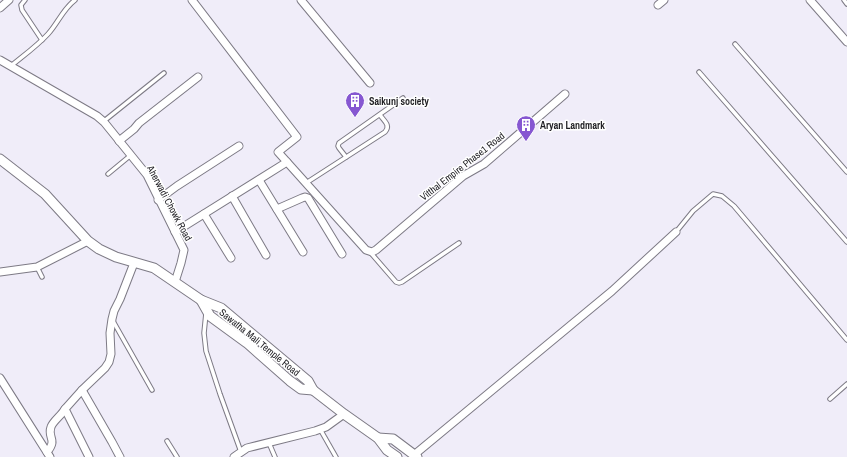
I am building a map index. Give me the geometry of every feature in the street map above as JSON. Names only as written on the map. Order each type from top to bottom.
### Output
[{"type":"street","points":[[0,8],[9,0]]},
{"type":"street","points":[[192,0],[297,137],[278,152],[369,252]]},
{"type":"street","points":[[301,0],[370,83]]},
{"type":"street","points":[[658,5],[664,0]]},
{"type":"street","points":[[810,0],[847,42]]},
{"type":"street","name":"Aherwadi Chowk Road","points":[[0,60],[97,116],[104,122],[132,155],[146,175],[184,250],[175,282]]},
{"type":"street","points":[[119,141],[198,77]]},
{"type":"street","name":"Vitthal Empire Phase1 Road","points":[[369,252],[376,250],[463,176],[484,164],[565,94]]},
{"type":"street","points":[[158,200],[239,146]]},
{"type":"street","name":"Sawatha Mali Temple Road","points":[[0,160],[45,194],[88,241],[99,249],[110,255],[154,268],[201,300],[221,308],[308,381],[313,390],[378,438],[387,450],[397,457]]},
{"type":"street","points":[[175,232],[287,162]]},
{"type":"street","points":[[259,180],[303,252]]},
{"type":"street","points":[[232,196],[266,255]]},
{"type":"street","points":[[277,209],[302,198],[308,198],[342,254]]},
{"type":"street","points":[[204,214],[231,258]]},
{"type":"street","points":[[415,456],[612,292],[676,232]]},
{"type":"street","points":[[0,272],[37,268],[88,241]]},
{"type":"street","points":[[48,454],[52,444],[50,428],[62,414],[64,409],[105,368],[109,362],[111,354],[110,332],[114,311],[134,263]]},
{"type":"street","name":"Sawatha Mali Temple Road","points":[[201,300],[210,316],[247,343],[290,381],[301,389],[313,390]]},
{"type":"street","points":[[0,378],[48,454]]},
{"type":"street","points":[[82,390],[120,457]]},
{"type":"street","points":[[64,409],[89,457]]},
{"type":"street","points":[[234,457],[247,448],[326,427],[344,414]]},
{"type":"street","name":"Sawatha Mali Temple Road","points":[[378,438],[393,440],[415,456]]},
{"type":"lane","points":[[24,0],[21,5],[22,10],[42,40]]},
{"type":"lane","points":[[11,66],[42,40],[54,27],[65,9],[75,0]]},
{"type":"lane","points":[[844,0],[847,4]]},
{"type":"lane","points":[[735,44],[847,172]]},
{"type":"lane","points":[[699,72],[847,242]]},
{"type":"lane","points":[[104,122],[164,73]]},
{"type":"lane","points":[[346,157],[338,146],[339,143],[403,98]]},
{"type":"lane","points":[[306,183],[385,132],[388,125],[380,115]]},
{"type":"lane","points":[[108,174],[132,155]]},
{"type":"lane","points":[[676,232],[693,211],[713,194],[722,196],[734,206],[847,340]]},
{"type":"lane","points":[[369,252],[396,282],[399,283],[459,242]]},
{"type":"lane","points":[[37,268],[42,277]]},
{"type":"lane","points":[[207,310],[204,333],[206,351],[241,452]]},
{"type":"lane","points":[[112,319],[152,390]]},
{"type":"lane","points":[[830,399],[847,384]]},
{"type":"lane","points":[[320,429],[336,457]]},
{"type":"lane","points":[[167,441],[177,457]]},
{"type":"lane","points":[[268,443],[275,457]]},
{"type":"place","name":"Saikunj society","points":[[355,118]]},
{"type":"place","name":"Aryan Landmark","points":[[526,142]]}]
